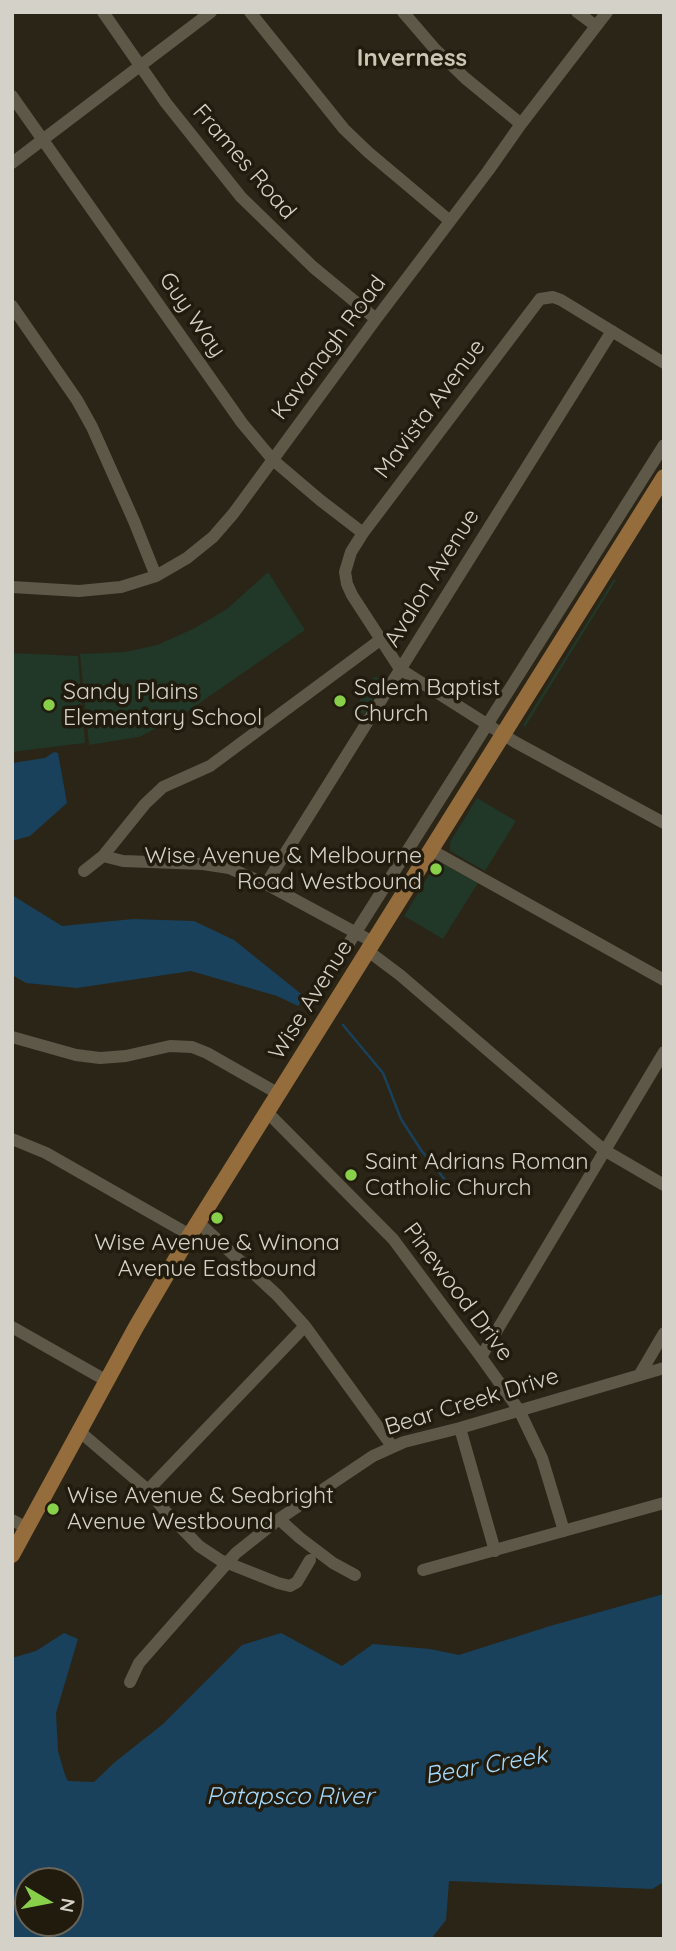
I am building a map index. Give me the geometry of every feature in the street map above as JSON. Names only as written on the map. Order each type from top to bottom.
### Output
[{"type":"main road","name":"Wise Avenue","points":[[12,1555],[194,1229],[664,477]]},
{"type":"street","name":"Frames Road","points":[[103,12],[166,103],[241,197],[313,267],[376,319]]},
{"type":"street","points":[[12,163],[211,12]]},
{"type":"street","points":[[250,12],[344,129],[450,221]]},
{"type":"street","points":[[404,12],[434,48],[465,78],[521,124]]},
{"type":"street","points":[[577,12],[596,26]]},
{"type":"street","name":"Kavanagh Road","points":[[12,587],[98,590],[121,587],[156,576],[187,558],[213,537],[233,514],[607,12]]},
{"type":"street","name":"Guy Way","points":[[12,96],[231,409],[273,460],[363,533]]},
{"type":"street","name":"Mavista Avenue","points":[[400,669],[352,595],[345,578],[345,565],[363,533],[540,299],[553,297],[561,300],[664,363]]},
{"type":"street","points":[[12,306],[78,400],[134,521],[156,576]]},
{"type":"street","name":"Avalon Avenue","points":[[266,884],[612,331]]},
{"type":"street","name":"Wise Avenue","points":[[332,970],[664,445]]},
{"type":"street","points":[[84,871],[103,856],[145,804],[163,787],[210,766],[380,640]]},
{"type":"street","points":[[400,669],[503,734],[664,823]]},
{"type":"street","points":[[431,850],[664,980]]},
{"type":"street","points":[[103,856],[123,861],[213,864],[235,870],[356,932],[400,975],[604,1150],[664,1185]]},
{"type":"street","points":[[12,1037],[76,1055],[100,1058],[126,1056],[170,1046],[192,1047],[279,1094]]},
{"type":"street","points":[[481,1357],[664,1052]]},
{"type":"street","name":"Pinewood Drive","points":[[267,1112],[393,1239],[519,1410],[542,1458],[564,1531]]},
{"type":"street","points":[[12,1139],[46,1153],[194,1229],[277,1295],[305,1326],[392,1446]]},
{"type":"street","points":[[12,1326],[107,1381]]},
{"type":"street","points":[[148,1490],[305,1326]]},
{"type":"street","points":[[640,1374],[664,1334]]},
{"type":"street","name":"Bear Creek Drive","points":[[130,1682],[139,1663],[252,1539],[373,1456],[392,1446],[664,1368]]},
{"type":"street","points":[[460,1428],[495,1551]]},
{"type":"street","points":[[79,1431],[148,1490],[190,1538],[227,1564],[290,1586],[297,1583],[310,1560]]},
{"type":"street","points":[[423,1570],[664,1503]]},
{"type":"street","points":[[279,1519],[332,1563],[355,1575]]},
{"type":"street","points":[[12,1520],[27,1528]]},
{"type":"green space","points":[[268,572],[305,630],[181,716],[139,737],[89,745],[80,654],[125,652],[157,645],[193,629],[227,609]]},
{"type":"green space","points":[[614,579],[616,580],[525,727],[523,725]]},
{"type":"green space","name":"Sandy Plains Elementary School","points":[[12,653],[78,656],[85,743],[12,752]]},
{"type":"green space","points":[[375,677],[385,680],[364,715],[355,708]]},
{"type":"green space","points":[[477,798],[516,821],[485,871],[450,851],[450,842]]},
{"type":"green space","points":[[440,864],[478,883],[443,939],[404,916],[432,870]]},
{"type":"water","points":[[54,752],[58,753],[67,803],[30,836],[12,841],[12,763],[45,758]]},
{"type":"water","points":[[12,895],[62,926],[133,919],[194,921],[234,940],[305,997],[298,1006],[277,996],[191,971],[77,988],[26,983],[12,975]]},
{"type":"water","name":"Patapsco River","points":[[664,1594],[664,1882],[652,1889],[449,1881],[446,1920],[431,1939],[12,1939],[12,1658],[36,1651],[64,1633],[78,1639],[56,1713],[58,1751],[68,1781],[94,1782],[163,1724],[242,1645],[281,1633],[342,1666],[373,1644],[430,1649],[459,1655]]},
{"type":"waterway","points":[[343,1025],[383,1073],[401,1119],[446,1181]]},
{"type":"place","name":"Salem Baptist Church","points":[[340,701]]},
{"type":"place","name":"Sandy Plains Elementary School","points":[[49,705]]},
{"type":"place","name":"Wise Avenue & Melbourne Road Westbound","points":[[436,869]]},
{"type":"place","name":"Saint Adrians Roman Catholic Church","points":[[351,1175]]},
{"type":"place","name":"Wise Avenue & Winona Avenue Eastbound","points":[[217,1218]]},
{"type":"place","name":"Wise Avenue & Seabright Avenue Westbound","points":[[53,1509]]},
{"type":"district","name":"Inverness","points":[[412,59]]},
{"type":"water label","name":"Bear Creek","points":[[486,1766]]}]
